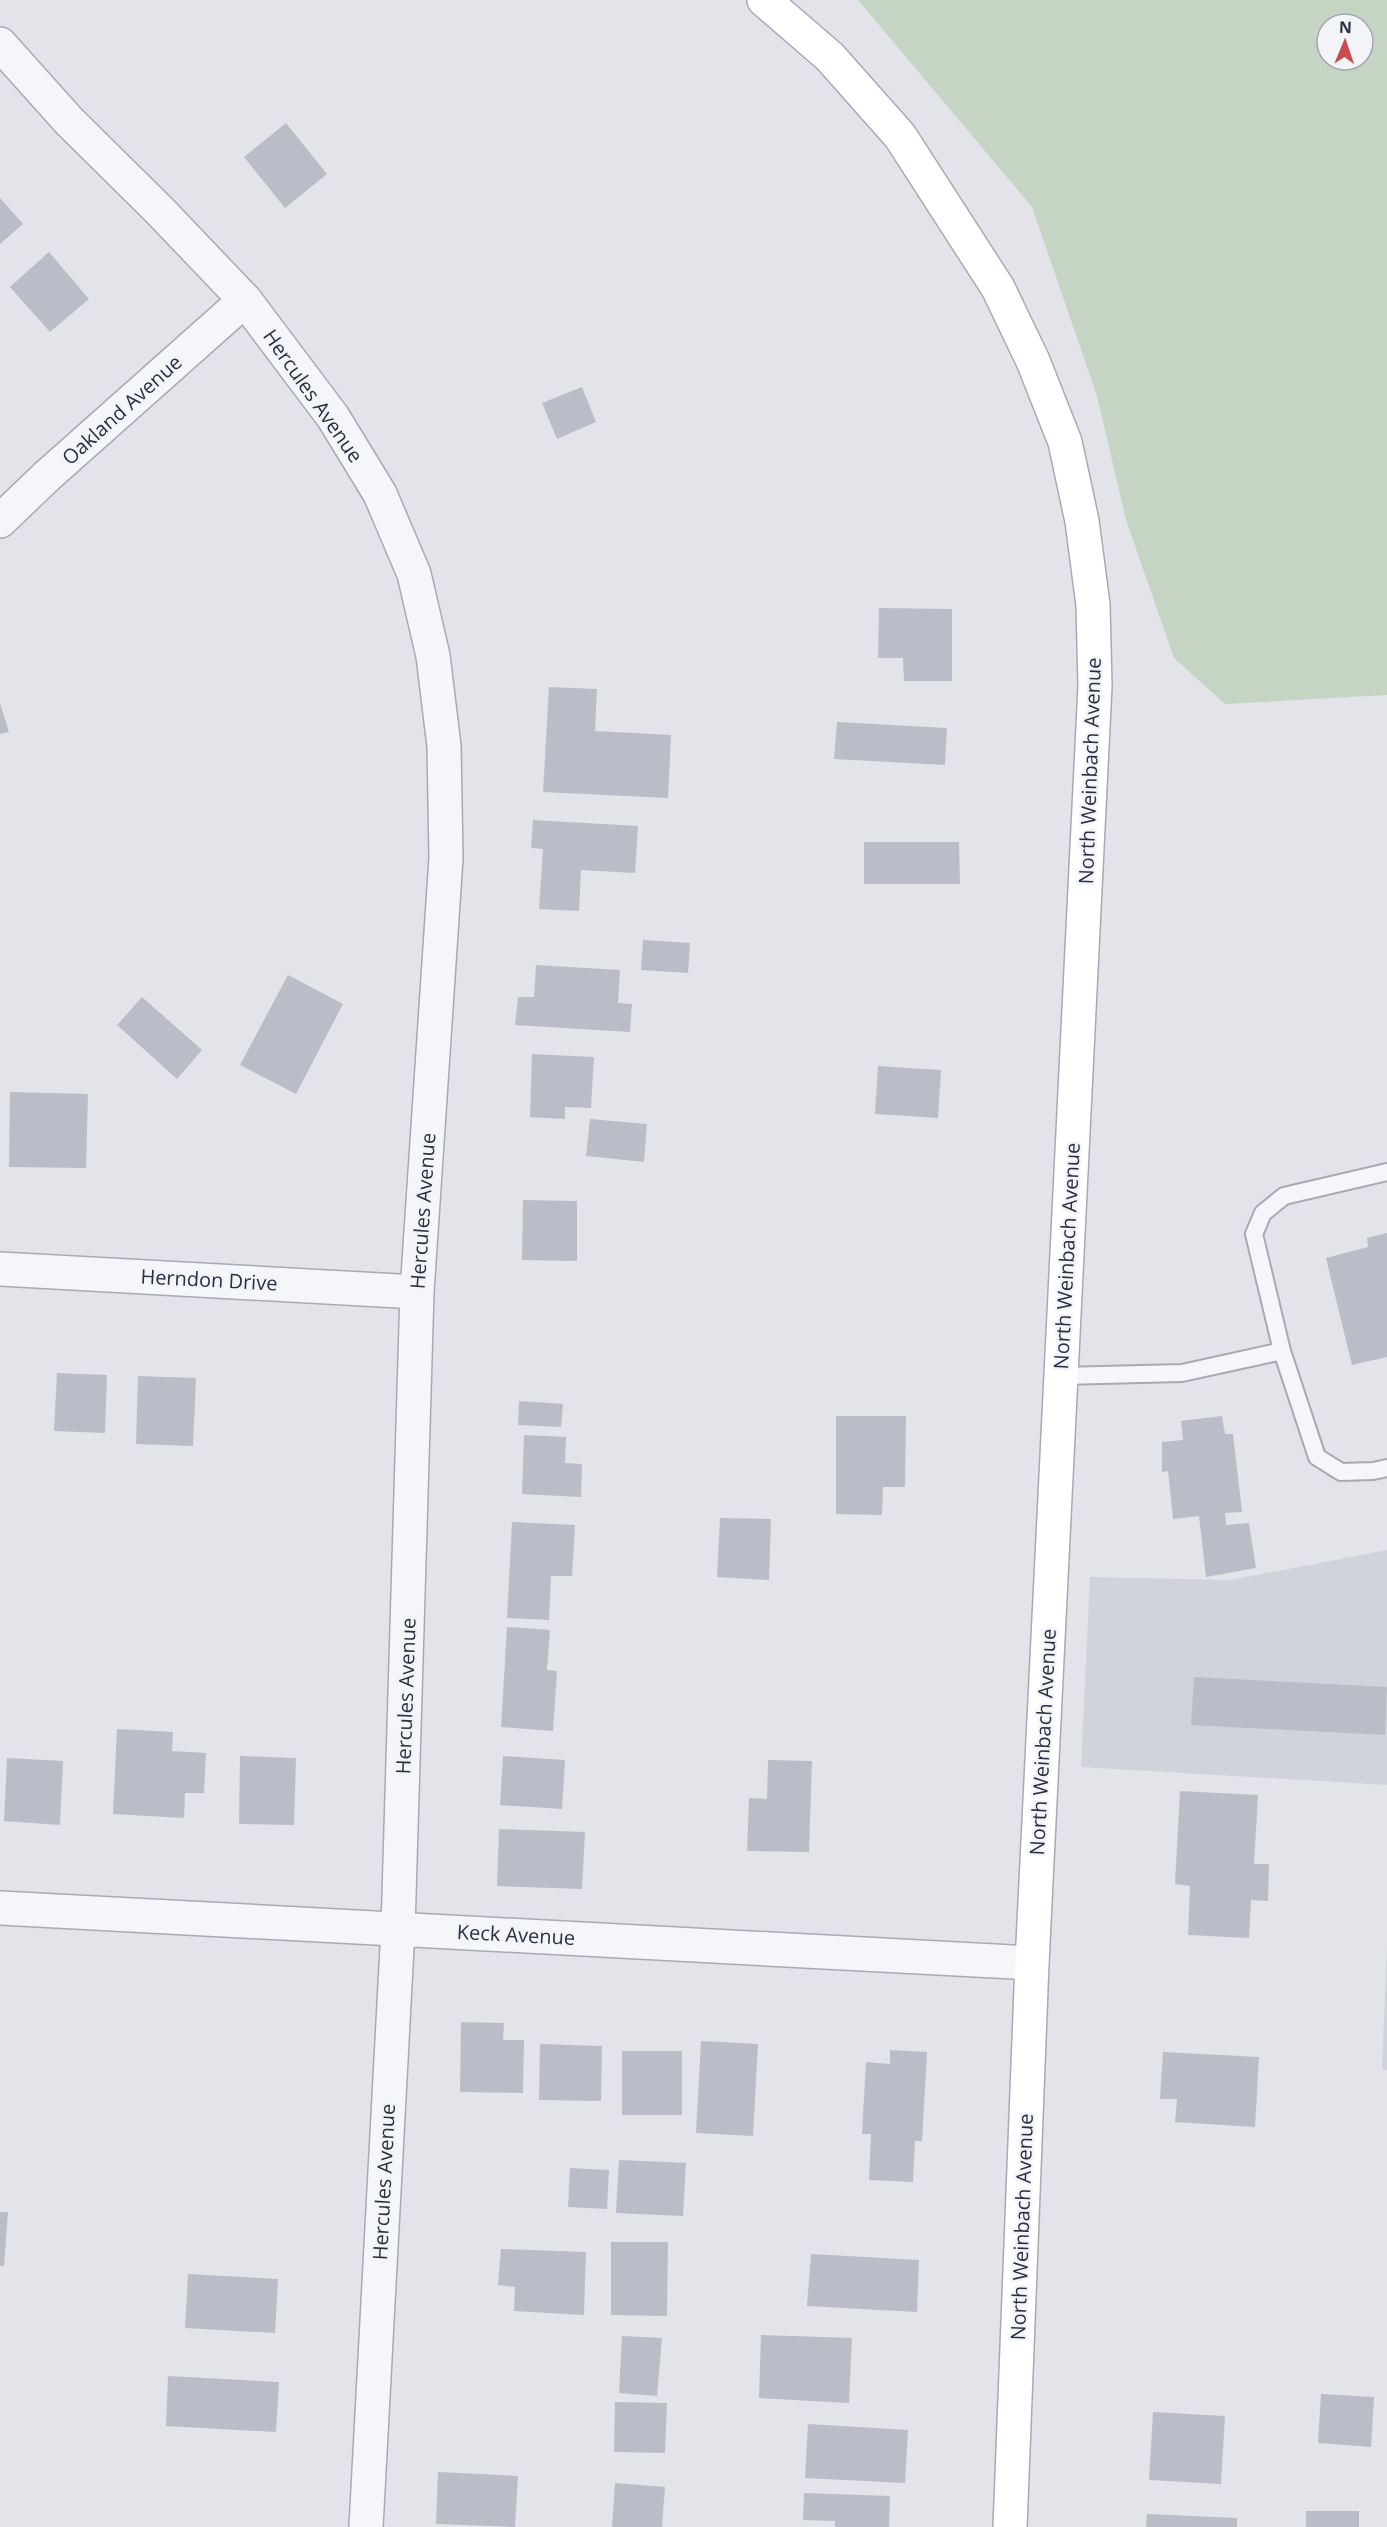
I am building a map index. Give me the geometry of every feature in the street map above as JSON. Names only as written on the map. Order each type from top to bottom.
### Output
[{"type":"main road","name":"North Weinbach Avenue","points":[[764,0],[830,57],[900,136],[998,288],[1033,362],[1065,442],[1082,521],[1093,606],[1095,686],[1032,1963],[1010,2527]]},
{"type":"street","name":"Hercules Avenue","points":[[0,44],[69,121],[160,211],[244,300],[333,417],[380,494],[414,574],[433,656],[444,747],[446,858],[417,1292],[398,1929],[366,2527]]},
{"type":"street","name":"Oakland Avenue","points":[[0,521],[47,476],[244,300]]},
{"type":"street","name":"Herndon Drive","points":[[0,1269],[417,1292]]},
{"type":"street","name":"Keck Avenue","points":[[0,1908],[1032,1963]]},
{"type":"lane","points":[[1387,1172],[1284,1196],[1263,1214],[1254,1234],[1282,1351],[1317,1457],[1341,1472],[1387,1468]]},
{"type":"lane","points":[[1061,1376],[1182,1373],[1282,1351]]},
{"type":"shaded area","points":[[1387,1550],[1387,1785],[1081,1767],[1090,1577],[1231,1580]]},
{"type":"shaded area","points":[[1387,1945],[1387,2070],[1382,2069]]},
{"type":"green space","points":[[858,0],[1387,0],[1387,695],[1225,704],[1174,658],[1126,520],[1097,396],[1032,207]]},
{"type":"building","points":[[286,123],[327,174],[285,208],[244,157]]},
{"type":"building","points":[[0,198],[23,224],[0,244]]},
{"type":"building","points":[[49,252],[89,299],[50,332],[10,287]]},
{"type":"building","points":[[582,387],[596,422],[557,439],[542,403]]},
{"type":"building","points":[[879,608],[952,609],[952,681],[904,681],[903,658],[878,658]]},
{"type":"building","points":[[549,687],[597,689],[595,731],[671,735],[668,798],[543,792]]},
{"type":"building","points":[[0,703],[9,732],[0,734]]},
{"type":"building","points":[[837,722],[947,728],[945,765],[834,759]]},
{"type":"building","points":[[533,820],[638,826],[635,873],[581,870],[579,911],[539,909],[543,849],[531,848]]},
{"type":"building","points":[[864,842],[959,842],[960,884],[864,884]]},
{"type":"building","points":[[643,940],[690,943],[688,973],[641,970]]},
{"type":"building","points":[[536,965],[620,970],[618,1003],[632,1004],[630,1032],[515,1025],[518,997],[534,997]]},
{"type":"building","points":[[288,975],[343,1004],[296,1094],[240,1065]]},
{"type":"building","points":[[142,997],[202,1050],[177,1079],[117,1025]]},
{"type":"building","points":[[532,1054],[594,1057],[591,1108],[565,1107],[565,1119],[530,1117]]},
{"type":"building","points":[[878,1066],[941,1070],[938,1118],[875,1114]]},
{"type":"building","points":[[10,1092],[88,1094],[86,1168],[9,1167]]},
{"type":"building","points":[[590,1119],[647,1124],[644,1162],[586,1156]]},
{"type":"building","points":[[523,1200],[577,1201],[577,1261],[522,1260]]},
{"type":"building","points":[[1387,1233],[1387,1357],[1352,1365],[1326,1258],[1368,1247],[1367,1238]]},
{"type":"building","points":[[57,1373],[107,1375],[105,1433],[54,1431]]},
{"type":"building","points":[[138,1376],[196,1378],[193,1446],[136,1444]]},
{"type":"building","points":[[519,1401],[563,1404],[561,1427],[518,1425]]},
{"type":"building","points":[[836,1416],[906,1416],[905,1487],[883,1487],[882,1515],[836,1514]]},
{"type":"building","points":[[1222,1416],[1225,1434],[1233,1434],[1242,1512],[1225,1513],[1226,1525],[1249,1523],[1256,1568],[1206,1577],[1199,1516],[1173,1519],[1168,1471],[1162,1472],[1162,1442],[1183,1440],[1181,1421]]},
{"type":"building","points":[[524,1435],[566,1437],[565,1463],[582,1464],[581,1497],[522,1494]]},
{"type":"building","points":[[720,1518],[771,1519],[769,1580],[717,1577]]},
{"type":"building","points":[[512,1522],[575,1525],[572,1576],[551,1576],[549,1620],[507,1618]]},
{"type":"building","points":[[507,1627],[550,1630],[547,1670],[557,1671],[553,1731],[501,1727]]},
{"type":"building","points":[[1194,1677],[1387,1687],[1385,1735],[1191,1725]]},
{"type":"building","points":[[117,1729],[173,1732],[172,1751],[206,1753],[204,1793],[185,1793],[184,1818],[113,1814]]},
{"type":"building","points":[[240,1756],[296,1758],[294,1825],[239,1824]]},
{"type":"building","points":[[503,1756],[565,1760],[562,1809],[500,1805]]},
{"type":"building","points":[[7,1758],[63,1761],[60,1825],[4,1821]]},
{"type":"building","points":[[768,1760],[812,1761],[809,1852],[747,1851],[749,1798],[767,1799]]},
{"type":"building","points":[[1180,1791],[1258,1795],[1254,1864],[1269,1864],[1268,1901],[1251,1900],[1249,1938],[1188,1935],[1190,1886],[1175,1884]]},
{"type":"building","points":[[499,1829],[585,1832],[582,1889],[497,1886]]},
{"type":"building","points":[[461,2022],[504,2023],[503,2040],[524,2040],[523,2093],[460,2092]]},
{"type":"building","points":[[701,2041],[758,2044],[753,2136],[696,2133]]},
{"type":"building","points":[[540,2044],[602,2046],[601,2101],[539,2100]]},
{"type":"building","points":[[890,2050],[927,2052],[922,2141],[915,2141],[913,2182],[869,2180],[871,2134],[862,2134],[866,2062],[890,2064]]},
{"type":"building","points":[[622,2051],[682,2051],[682,2115],[622,2115]]},
{"type":"building","points":[[1163,2052],[1259,2057],[1255,2127],[1175,2122],[1177,2099],[1160,2099]]},
{"type":"building","points":[[619,2160],[686,2163],[683,2216],[616,2213]]},
{"type":"building","points":[[570,2168],[609,2170],[607,2209],[568,2207]]},
{"type":"building","points":[[0,2212],[8,2212],[4,2266],[0,2266]]},
{"type":"building","points":[[611,2242],[668,2242],[667,2316],[611,2315]]},
{"type":"building","points":[[501,2249],[586,2252],[584,2315],[514,2311],[515,2287],[498,2285]]},
{"type":"building","points":[[811,2254],[919,2260],[917,2312],[807,2306]]},
{"type":"building","points":[[188,2274],[278,2279],[275,2333],[185,2328]]},
{"type":"building","points":[[761,2335],[852,2338],[849,2403],[759,2398]]},
{"type":"building","points":[[622,2336],[662,2338],[657,2396],[619,2393]]},
{"type":"building","points":[[168,2376],[279,2382],[276,2432],[166,2426]]},
{"type":"building","points":[[1321,2394],[1374,2397],[1371,2447],[1318,2443]]},
{"type":"building","points":[[615,2402],[667,2403],[665,2453],[614,2452]]},
{"type":"building","points":[[1153,2412],[1225,2416],[1221,2484],[1149,2480]]},
{"type":"building","points":[[808,2424],[908,2430],[905,2483],[805,2478]]},
{"type":"building","points":[[438,2472],[518,2476],[515,2527],[436,2524]]},
{"type":"building","points":[[615,2483],[665,2487],[662,2527],[612,2527]]},
{"type":"building","points":[[804,2493],[890,2496],[889,2527],[835,2527],[835,2521],[803,2520]]},
{"type":"building","points":[[1306,2511],[1359,2511],[1359,2527],[1306,2527]]},
{"type":"building","points":[[1147,2514],[1237,2518],[1237,2527],[1146,2527]]}]
